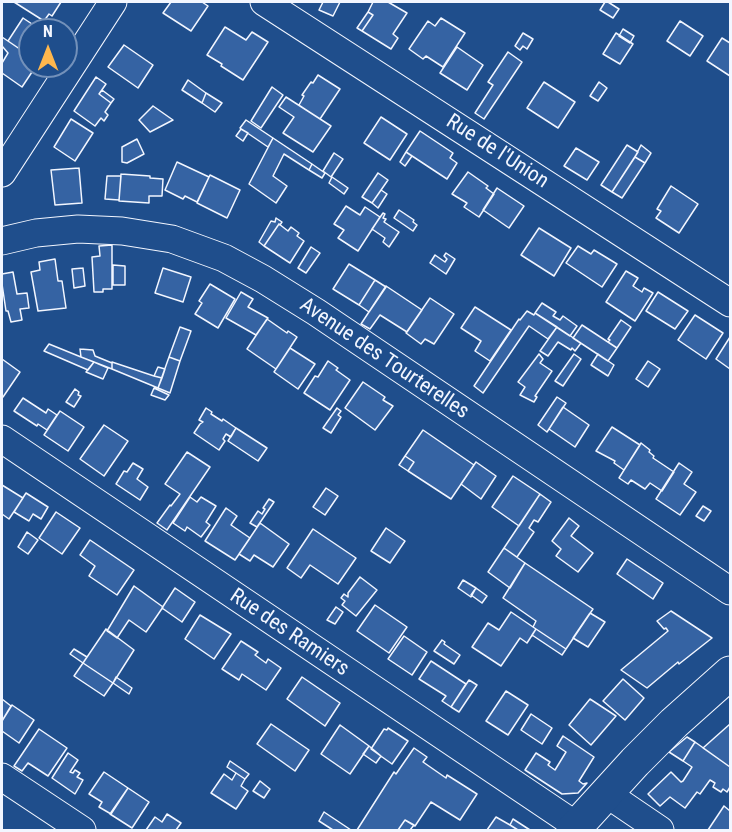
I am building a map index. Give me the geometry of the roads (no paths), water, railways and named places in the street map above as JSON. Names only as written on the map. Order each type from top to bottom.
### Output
[{"type":"main road","points":[[575,828],[635,762],[730,673]]},
{"type":"street","points":[[2,173],[113,2]]},
{"type":"street","name":"Rue de l'Union","points":[[264,2],[730,303]]},
{"type":"street","name":"Avenue des Tourterelles","points":[[2,241],[36,233],[78,229],[122,231],[172,239],[224,258],[316,312],[730,591]]},
{"type":"street","name":"Rue des Ramiers","points":[[2,440],[575,828]]},
{"type":"street","points":[[2,777],[82,831]]},
{"type":"street","points":[[607,794],[660,831]]}]
